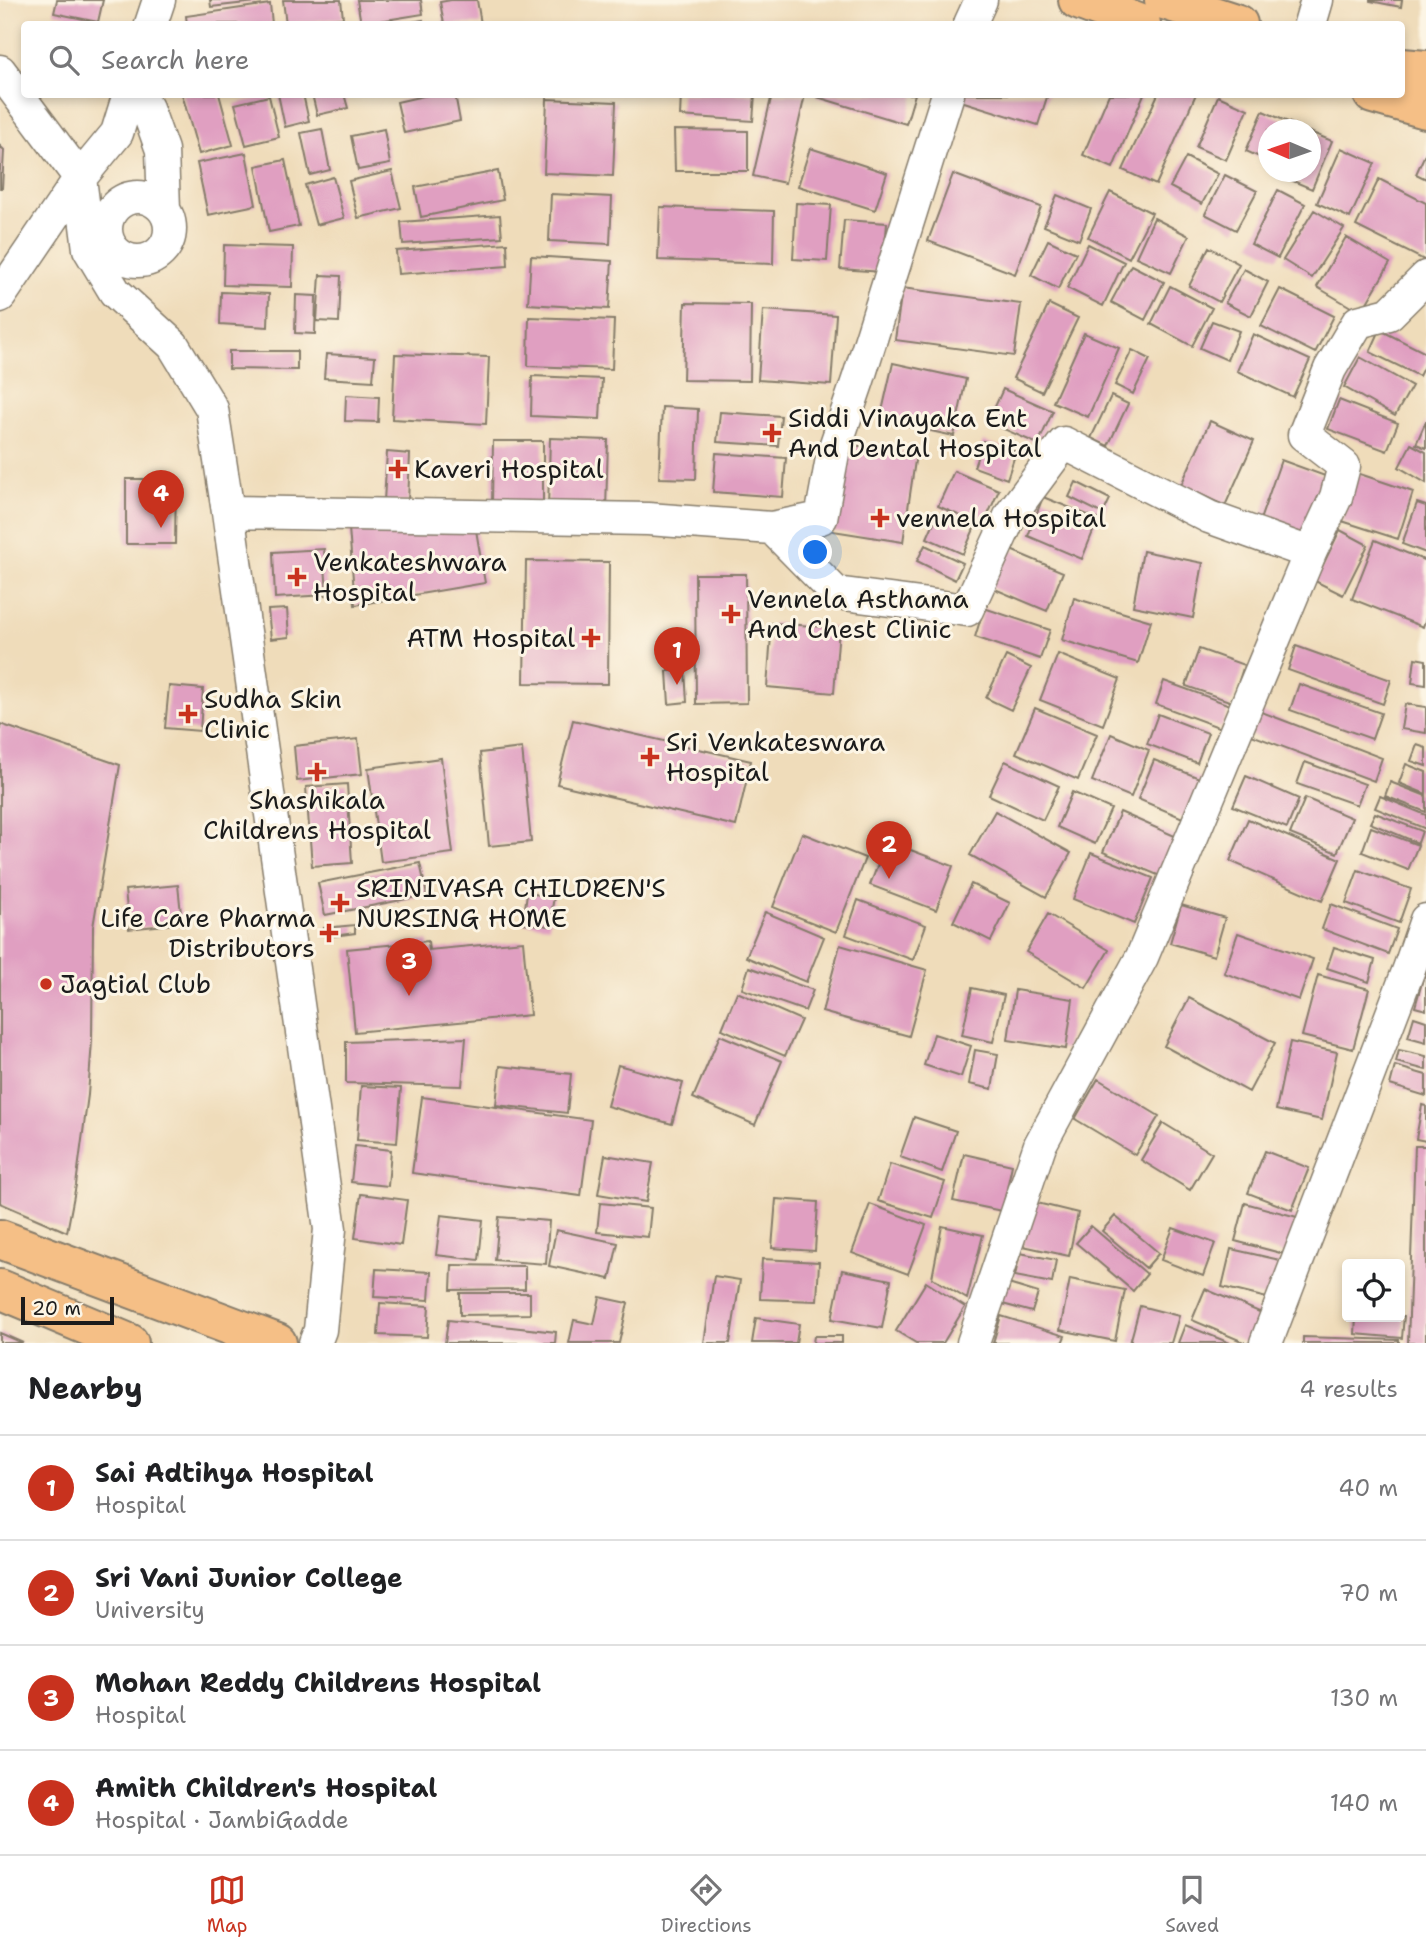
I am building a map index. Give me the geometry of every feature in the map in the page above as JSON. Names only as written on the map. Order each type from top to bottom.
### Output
[{"type":"main road","points":[[1078,0],[1133,21]]},
{"type":"main road","points":[[1164,0],[1229,21]]},
{"type":"main road","points":[[1405,68],[1426,70]]},
{"type":"main road","points":[[1388,98],[1426,108]]},
{"type":"main road","points":[[0,1239],[277,1343]]},
{"type":"main road","points":[[0,1289],[129,1343]]},
{"type":"street","points":[[151,21],[159,0]]},
{"type":"street","points":[[971,21],[981,0]]},
{"type":"street","points":[[1311,21],[1317,0]]},
{"type":"street","points":[[0,71],[80,178],[98,240],[122,258],[132,261],[154,258],[168,241],[169,219],[164,210],[147,198],[126,199],[110,211],[106,231],[98,240],[89,250],[115,292],[173,345],[212,409],[330,1229],[320,1330],[315,1343]]},
{"type":"street","points":[[228,512],[648,519],[772,528],[821,518],[833,453],[947,98]]},
{"type":"street","points":[[0,296],[80,178],[117,133],[127,101],[147,108],[162,150],[164,210]]},
{"type":"street","points":[[974,1343],[1040,1145],[1142,957],[1310,553],[1336,497],[1344,466],[1304,435],[1330,369],[1358,322],[1389,314],[1426,277]]},
{"type":"street","points":[[772,528],[836,593],[967,610],[1011,514],[1064,443],[1209,517],[1310,553]]},
{"type":"street","points":[[1266,1343],[1426,920]]},
{"type":"building","points":[[57,0],[103,0],[98,21],[54,13]]},
{"type":"building","points":[[210,0],[255,0],[255,2],[211,7]]},
{"type":"building","points":[[283,0],[341,0],[343,18],[286,21]]},
{"type":"building","points":[[357,0],[421,0],[423,14],[380,21],[360,21]]},
{"type":"building","points":[[477,0],[480,21],[443,21],[440,2]]},
{"type":"building","points":[[1370,0],[1402,0],[1401,7]]},
{"type":"building","points":[[270,4],[272,21],[187,21],[186,16]]},
{"type":"building","points":[[183,98],[220,98],[233,145],[199,154]]},
{"type":"building","points":[[269,98],[279,137],[246,145],[235,104]]},
{"type":"building","points":[[279,98],[304,98],[309,121],[285,127]]},
{"type":"building","points":[[313,98],[345,98],[348,108],[317,115]]},
{"type":"building","points":[[414,98],[456,98],[460,121],[404,133],[397,102]]},
{"type":"building","points":[[681,98],[755,98],[753,121],[680,116]]},
{"type":"building","points":[[771,98],[804,98],[785,183],[753,176]]},
{"type":"building","points":[[820,98],[914,98],[906,124]]},
{"type":"building","points":[[962,98],[1047,98],[1038,125],[961,101]]},
{"type":"building","points":[[1107,98],[1142,98],[1113,168],[1083,155]]},
{"type":"building","points":[[1156,98],[1194,98],[1156,185],[1123,170]]},
{"type":"building","points":[[1217,98],[1248,109],[1226,160],[1196,147]]},
{"type":"building","points":[[547,99],[616,102],[613,176],[544,173]]},
{"type":"building","points":[[1263,111],[1281,119],[1260,119]]},
{"type":"building","points":[[1258,123],[1258,156],[1246,151]]},
{"type":"building","points":[[322,129],[330,170],[310,175],[301,133]]},
{"type":"building","points":[[384,129],[390,164],[358,170],[351,136]]},
{"type":"building","points":[[674,130],[748,131],[748,171],[675,171]]},
{"type":"building","points":[[1321,136],[1332,141],[1321,167]]},
{"type":"building","points":[[0,146],[4,150],[2,188],[0,188]]},
{"type":"building","points":[[810,148],[887,173],[875,210],[798,186]]},
{"type":"building","points":[[1341,148],[1375,163],[1350,218],[1317,203]]},
{"type":"building","points":[[1426,152],[1426,179],[1416,174]]},
{"type":"building","points":[[246,153],[256,205],[208,215],[197,163]]},
{"type":"building","points":[[1186,157],[1218,174],[1202,204],[1170,187]]},
{"type":"building","points":[[285,160],[299,226],[269,232],[256,166]]},
{"type":"building","points":[[392,171],[401,208],[358,218],[349,181]]},
{"type":"building","points":[[498,171],[503,200],[421,217],[415,187]]},
{"type":"building","points":[[953,174],[1041,207],[1015,274],[928,241]]},
{"type":"building","points":[[1225,175],[1257,191],[1236,230],[1205,214]]},
{"type":"building","points":[[333,177],[344,218],[316,225],[305,185]]},
{"type":"building","points":[[1379,179],[1426,203],[1426,261],[1356,226]]},
{"type":"building","points":[[1295,182],[1315,182],[1312,189]]},
{"type":"building","points":[[1278,190],[1305,204],[1278,258],[1251,244]]},
{"type":"building","points":[[1110,192],[1152,213],[1129,258],[1088,237]]},
{"type":"building","points":[[551,194],[612,197],[610,244],[549,241]]},
{"type":"building","points":[[1057,195],[1091,209],[1079,240],[1044,226]]},
{"type":"building","points":[[796,203],[831,205],[827,261],[793,259]]},
{"type":"building","points":[[660,207],[774,211],[773,264],[658,260]]},
{"type":"building","points":[[1314,210],[1344,228],[1312,278],[1283,260]]},
{"type":"building","points":[[500,215],[502,237],[403,244],[401,222]]},
{"type":"building","points":[[1154,218],[1189,236],[1171,273],[1136,257]]},
{"type":"building","points":[[844,220],[887,223],[883,272],[840,269]]},
{"type":"building","points":[[1346,237],[1390,263],[1361,313],[1317,287]]},
{"type":"building","points":[[1048,240],[1076,253],[1058,289],[1031,275]]},
{"type":"building","points":[[507,243],[508,266],[398,274],[396,251]]},
{"type":"building","points":[[1088,244],[1124,262],[1103,306],[1067,288]]},
{"type":"building","points":[[224,245],[293,247],[292,287],[223,285]]},
{"type":"building","points":[[1209,247],[1239,264],[1219,302],[1189,286]]},
{"type":"building","points":[[531,256],[612,261],[609,309],[528,304]]},
{"type":"building","points":[[1131,265],[1164,282],[1145,320],[1111,302]]},
{"type":"building","points":[[1244,269],[1268,282],[1251,316],[1225,303]]},
{"type":"building","points":[[320,275],[341,276],[339,322],[317,321]]},
{"type":"building","points":[[1170,286],[1212,308],[1192,346],[1151,324]]},
{"type":"building","points":[[902,288],[1021,304],[1014,356],[895,340]]},
{"type":"building","points":[[1280,289],[1334,316],[1315,353],[1261,326]]},
{"type":"building","points":[[221,292],[269,294],[268,327],[220,324]]},
{"type":"building","points":[[296,295],[316,296],[315,334],[295,333]]},
{"type":"building","points":[[685,303],[751,304],[750,381],[683,380]]},
{"type":"building","points":[[1049,304],[1078,318],[1042,392],[1013,378]]},
{"type":"building","points":[[763,310],[836,315],[831,385],[758,380]]},
{"type":"building","points":[[529,317],[614,320],[612,369],[528,366]]},
{"type":"building","points":[[1212,321],[1239,331],[1227,360],[1200,348]]},
{"type":"building","points":[[1380,330],[1426,353],[1426,362],[1419,376],[1370,352]]},
{"type":"building","points":[[1084,333],[1119,348],[1088,417],[1053,402]]},
{"type":"building","points":[[1253,334],[1310,360],[1293,397],[1237,371]]},
{"type":"building","points":[[1132,350],[1150,359],[1133,394],[1115,385]]},
{"type":"building","points":[[229,351],[297,351],[297,370],[229,369]]},
{"type":"building","points":[[326,354],[375,357],[373,381],[324,378]]},
{"type":"building","points":[[395,354],[489,357],[486,424],[392,419]]},
{"type":"building","points":[[1360,357],[1412,386],[1395,416],[1344,387]]},
{"type":"building","points":[[893,363],[966,379],[954,436],[880,420]]},
{"type":"building","points":[[532,376],[602,379],[600,419],[531,416]]},
{"type":"building","points":[[1003,389],[1053,411],[1038,444],[988,422]]},
{"type":"building","points":[[346,395],[379,397],[378,422],[345,421]]},
{"type":"building","points":[[1111,396],[1128,404],[1108,446],[1091,438]]},
{"type":"building","points":[[1339,400],[1398,423],[1387,451],[1328,429]]},
{"type":"building","points":[[662,407],[698,409],[696,479],[659,478]]},
{"type":"building","points":[[720,412],[781,416],[778,446],[717,442]]},
{"type":"building","points":[[1210,421],[1254,441],[1225,506],[1181,485]]},
{"type":"building","points":[[1426,421],[1426,448],[1416,444]]},
{"type":"building","points":[[550,438],[608,440],[606,510],[548,508]]},
{"type":"building","points":[[493,441],[543,441],[543,503],[492,504]]},
{"type":"building","points":[[983,441],[1016,452],[1007,479],[974,467]]},
{"type":"building","points":[[846,444],[916,454],[903,542],[833,531]]},
{"type":"building","points":[[1411,444],[1426,452],[1426,483],[1399,467]]},
{"type":"building","points":[[387,452],[410,454],[408,502],[384,501]]},
{"type":"building","points":[[716,453],[786,458],[783,497],[713,492]]},
{"type":"building","points":[[1281,460],[1328,477],[1306,537],[1260,520]]},
{"type":"building","points":[[954,471],[999,490],[983,526],[938,506]]},
{"type":"building","points":[[1357,473],[1413,492],[1398,539],[1342,521]]},
{"type":"building","points":[[126,479],[176,479],[175,544],[126,544]]},
{"type":"building","points":[[1076,482],[1110,499],[1103,514],[1069,497]]},
{"type":"building","points":[[1043,497],[1098,519],[1082,559],[1028,536]]},
{"type":"building","points":[[1417,503],[1426,506],[1426,553],[1402,544]]},
{"type":"building","points":[[938,513],[974,529],[963,554],[927,538]]},
{"type":"building","points":[[349,528],[476,530],[485,583],[355,605]]},
{"type":"building","points":[[1340,530],[1368,545],[1343,595],[1315,581]]},
{"type":"building","points":[[1375,540],[1426,561],[1426,618],[1423,627],[1352,599]]},
{"type":"building","points":[[925,545],[963,563],[955,580],[917,561]]},
{"type":"building","points":[[1006,548],[1063,572],[1047,611],[990,587]]},
{"type":"building","points":[[324,549],[327,595],[275,598],[273,552]]},
{"type":"building","points":[[1143,551],[1203,563],[1193,618],[1133,606]]},
{"type":"building","points":[[526,561],[609,562],[608,684],[524,683]]},
{"type":"building","points":[[695,574],[746,574],[747,703],[696,704]]},
{"type":"building","points":[[1074,598],[1151,621],[1138,663],[1062,640]]},
{"type":"building","points":[[984,608],[1050,630],[1040,659],[975,637]]},
{"type":"building","points":[[287,609],[289,637],[271,639],[268,610]]},
{"type":"building","points":[[772,623],[839,628],[834,693],[767,687]]},
{"type":"building","points":[[1296,646],[1391,680],[1383,704],[1288,670]]},
{"type":"building","points":[[1199,649],[1244,665],[1232,702],[1186,686]]},
{"type":"building","points":[[1058,654],[1120,679],[1103,725],[1040,700]]},
{"type":"building","points":[[1006,656],[1031,668],[1011,710],[986,698]]},
{"type":"building","points":[[1415,658],[1426,660],[1426,685],[1412,683]]},
{"type":"building","points":[[685,670],[687,702],[669,704],[667,671]]},
{"type":"building","points":[[1164,681],[1230,705],[1221,728],[1156,704]]},
{"type":"building","points":[[1299,684],[1381,713],[1372,739],[1290,710]]},
{"type":"building","points":[[169,686],[203,689],[200,731],[165,728]]},
{"type":"building","points":[[1405,704],[1426,707],[1426,733],[1401,729]]},
{"type":"building","points":[[1035,708],[1097,734],[1078,780],[1016,753]]},
{"type":"building","points":[[1254,709],[1382,758],[1374,781],[1246,733]]},
{"type":"building","points":[[1158,714],[1208,733],[1197,763],[1147,744]]},
{"type":"building","points":[[573,720],[751,761],[736,826],[557,784]]},
{"type":"building","name":"Jagtial Club","points":[[0,724],[120,765],[93,927],[92,1041],[88,1095],[67,1232],[0,1203]]},
{"type":"building","points":[[1111,734],[1149,750],[1131,797],[1092,781]]},
{"type":"building","points":[[358,739],[362,774],[297,781],[294,746]]},
{"type":"building","points":[[1417,745],[1426,748],[1426,766],[1411,761]]},
{"type":"building","points":[[522,748],[531,842],[489,846],[480,753]]},
{"type":"building","points":[[441,758],[453,853],[381,862],[368,768]]},
{"type":"building","points":[[1154,760],[1202,779],[1185,819],[1138,799]]},
{"type":"building","points":[[1005,761],[1059,786],[1043,820],[989,795]]},
{"type":"building","points":[[1305,762],[1365,784],[1357,805],[1297,784]]},
{"type":"building","points":[[1406,764],[1426,772],[1426,794],[1399,783]]},
{"type":"building","points":[[1246,776],[1299,799],[1287,828],[1233,806]]},
{"type":"building","points":[[1390,782],[1426,796],[1426,812],[1385,796]]},
{"type":"building","points":[[347,784],[352,863],[312,866],[306,787]]},
{"type":"building","points":[[1072,792],[1111,809],[1095,844],[1057,827]]},
{"type":"building","points":[[1380,796],[1426,815],[1426,829],[1375,808]]},
{"type":"building","points":[[1305,798],[1352,818],[1337,853],[1290,834]]},
{"type":"building","points":[[995,811],[1071,853],[1046,897],[970,855]]},
{"type":"building","points":[[1120,812],[1177,837],[1160,876],[1103,852]]},
{"type":"building","points":[[1375,813],[1422,831],[1418,843],[1370,823]]},
{"type":"building","points":[[1248,819],[1340,859],[1322,901],[1230,861]]},
{"type":"building","points":[[1371,827],[1418,845],[1408,870],[1362,852]]},
{"type":"building","points":[[802,833],[865,858],[836,932],[773,907]]},
{"type":"building","points":[[887,841],[953,866],[936,910],[870,885]]},
{"type":"building","points":[[1091,853],[1153,878],[1134,924],[1073,899]]},
{"type":"building","points":[[420,863],[427,895],[325,915],[318,883]]},
{"type":"building","points":[[1358,870],[1411,889],[1399,923],[1346,903]]},
{"type":"building","points":[[971,884],[1010,903],[991,941],[953,922]]},
{"type":"building","points":[[178,885],[182,923],[129,929],[125,890]]},
{"type":"building","points":[[527,893],[554,897],[549,926],[523,923]]},
{"type":"building","points":[[858,900],[926,925],[913,960],[846,935]]},
{"type":"building","points":[[1331,904],[1397,929],[1388,954],[1322,929]]},
{"type":"building","points":[[1181,905],[1225,918],[1214,956],[1170,943]]},
{"type":"building","points":[[765,912],[824,937],[806,982],[746,957]]},
{"type":"building","points":[[1048,914],[1109,950],[1086,988],[1026,952]]},
{"type":"building","points":[[355,925],[355,933],[325,937],[324,928]]},
{"type":"building","points":[[1238,933],[1313,959],[1299,1000],[1224,973]]},
{"type":"building","points":[[428,941],[429,950],[523,941],[530,1015],[355,1032],[347,949]]},
{"type":"building","points":[[840,945],[927,970],[909,1036],[822,1012]]},
{"type":"building","points":[[1334,947],[1375,960],[1369,982],[1327,968]]},
{"type":"building","points":[[749,967],[813,990],[805,1011],[742,989]]},
{"type":"building","points":[[1426,972],[1426,1010],[1415,1007]]},
{"type":"building","points":[[1318,975],[1369,989],[1353,1049],[1302,1036]]},
{"type":"building","points":[[972,988],[1004,995],[993,1042],[962,1035]]},
{"type":"building","points":[[1015,990],[1073,999],[1066,1049],[1008,1040]]},
{"type":"building","points":[[737,992],[801,1020],[785,1056],[722,1029]]},
{"type":"building","points":[[1189,998],[1275,1043],[1249,1092],[1164,1046]]},
{"type":"building","points":[[1414,1017],[1426,1021],[1426,1042],[1408,1037]]},
{"type":"building","points":[[934,1034],[971,1046],[961,1077],[924,1065]]},
{"type":"building","points":[[720,1035],[782,1061],[755,1125],[693,1098]]},
{"type":"building","points":[[466,1038],[462,1086],[346,1083],[346,1042]]},
{"type":"building","points":[[1290,1042],[1337,1052],[1322,1120],[1276,1110]]},
{"type":"building","points":[[975,1050],[998,1054],[992,1089],[969,1084]]},
{"type":"building","points":[[1399,1050],[1426,1056],[1426,1070],[1396,1062]]},
{"type":"building","points":[[618,1065],[683,1083],[672,1124],[607,1106]]},
{"type":"building","points":[[500,1066],[571,1074],[567,1113],[496,1105]]},
{"type":"building","points":[[1395,1066],[1426,1075],[1426,1096],[1390,1085]]},
{"type":"building","points":[[1098,1079],[1159,1116],[1135,1155],[1075,1119]]},
{"type":"building","points":[[361,1086],[401,1088],[397,1143],[357,1140]]},
{"type":"building","points":[[422,1097],[591,1120],[581,1196],[412,1173]]},
{"type":"building","points":[[1422,1105],[1426,1106],[1426,1141],[1416,1139]]},
{"type":"building","points":[[914,1117],[956,1131],[942,1172],[900,1157]]},
{"type":"building","points":[[1163,1123],[1212,1153],[1190,1190],[1141,1160]]},
{"type":"building","points":[[355,1146],[391,1150],[388,1186],[351,1182]]},
{"type":"building","points":[[1415,1146],[1426,1146],[1426,1343],[1408,1343]]},
{"type":"building","points":[[1265,1151],[1309,1168],[1292,1210],[1248,1193]]},
{"type":"building","points":[[964,1154],[1012,1165],[1002,1211],[953,1201]]},
{"type":"building","points":[[605,1155],[653,1163],[646,1202],[598,1194]]},
{"type":"building","points":[[890,1164],[945,1182],[933,1218],[878,1201]]},
{"type":"building","points":[[361,1194],[407,1200],[401,1245],[355,1238]]},
{"type":"building","points":[[776,1199],[818,1202],[815,1251],[772,1248]]},
{"type":"building","points":[[1033,1202],[1078,1213],[1069,1256],[1023,1246]]},
{"type":"building","points":[[600,1203],[651,1208],[648,1237],[597,1232]]},
{"type":"building","points":[[1245,1203],[1297,1217],[1288,1255],[1235,1241]]},
{"type":"building","points":[[870,1204],[926,1225],[908,1274],[852,1253]]},
{"type":"building","points":[[441,1215],[483,1220],[479,1260],[436,1255]]},
{"type":"building","points":[[1115,1216],[1159,1253],[1146,1268],[1102,1231]]},
{"type":"building","points":[[499,1217],[549,1221],[546,1264],[495,1260]]},
{"type":"building","points":[[942,1226],[983,1235],[967,1299],[932,1278]]},
{"type":"building","points":[[1091,1226],[1147,1274],[1133,1291],[1076,1243]]},
{"type":"building","points":[[1173,1228],[1215,1243],[1203,1276],[1161,1260]]},
{"type":"building","points":[[556,1230],[618,1243],[610,1279],[549,1266]]},
{"type":"building","points":[[1231,1249],[1280,1260],[1271,1299],[1222,1287]]},
{"type":"building","points":[[1020,1253],[1056,1260],[1052,1283],[1015,1276]]},
{"type":"building","points":[[762,1259],[819,1262],[817,1301],[760,1299]]},
{"type":"building","points":[[452,1265],[525,1266],[525,1289],[451,1290]]},
{"type":"building","points":[[376,1269],[431,1272],[429,1300],[374,1297]]},
{"type":"building","points":[[842,1270],[891,1280],[882,1328],[832,1319]]},
{"type":"building","points":[[714,1276],[740,1280],[730,1343],[704,1343]]},
{"type":"building","points":[[1070,1279],[1125,1290],[1115,1341],[1060,1330]]},
{"type":"building","points":[[926,1282],[965,1307],[943,1343],[916,1343],[896,1331]]},
{"type":"building","points":[[1005,1283],[1038,1293],[1032,1312],[999,1303]]},
{"type":"building","points":[[1205,1289],[1269,1316],[1258,1343],[1246,1343],[1192,1320]]},
{"type":"building","points":[[460,1293],[530,1293],[530,1314],[460,1315]]},
{"type":"building","points":[[600,1297],[628,1303],[619,1343],[569,1343],[574,1320],[594,1324]]},
{"type":"building","points":[[380,1303],[429,1306],[427,1337],[378,1335]]},
{"type":"building","points":[[1140,1306],[1179,1316],[1171,1343],[1130,1343]]},
{"type":"building","points":[[1001,1316],[1065,1336],[1062,1343],[993,1343]]},
{"type":"building","points":[[756,1318],[799,1324],[796,1343],[752,1343]]},
{"type":"building","points":[[448,1320],[556,1332],[555,1343],[445,1343]]},
{"type":"building","points":[[1356,1322],[1403,1322],[1402,1338],[1355,1334]]},
{"type":"building","points":[[1185,1325],[1230,1343],[1178,1343]]},
{"type":"building","points":[[0,1333],[23,1343],[0,1343]]},
{"type":"building","points":[[814,1336],[842,1336],[842,1343],[813,1343]]},
{"type":"building","points":[[1303,1337],[1399,1340],[1399,1343],[1303,1343]]},
{"type":"place","name":"Siddi Vinayaka Ent And Dental Hospital","points":[[772,433]]},
{"type":"place","name":"Kaveri Hospital","points":[[398,469]]},
{"type":"place","name":"vennela Hospital","points":[[880,518]]},
{"type":"place","name":"Amith Children's Hospital","points":[[161,528]]},
{"type":"place","name":"Venkateshwara Hospital","points":[[297,577]]},
{"type":"place","name":"Vennela Asthama And Chest Clinic","points":[[731,614]]},
{"type":"place","name":"ATM Hospital","points":[[591,638]]},
{"type":"place","name":"Sai Adtihya Hospital","points":[[677,685]]},
{"type":"place","name":"Sudha Skin Clinic","points":[[188,714]]},
{"type":"place","name":"Sri Venkateswara Hospital","points":[[650,757]]},
{"type":"place","name":"Shashikala Childrens Hospital","points":[[317,772]]},
{"type":"place","name":"Sri Vani Junior College","points":[[889,879]]},
{"type":"place","name":"SRINIVASA CHILDREN'S NURSING HOME","points":[[340,903]]},
{"type":"place","name":"Life Care Pharma Distributors","points":[[329,933]]},
{"type":"place","name":"Jagtial Club","points":[[46,984]]},
{"type":"place","name":"Mohan Reddy Childrens Hospital","points":[[409,996]]}]
